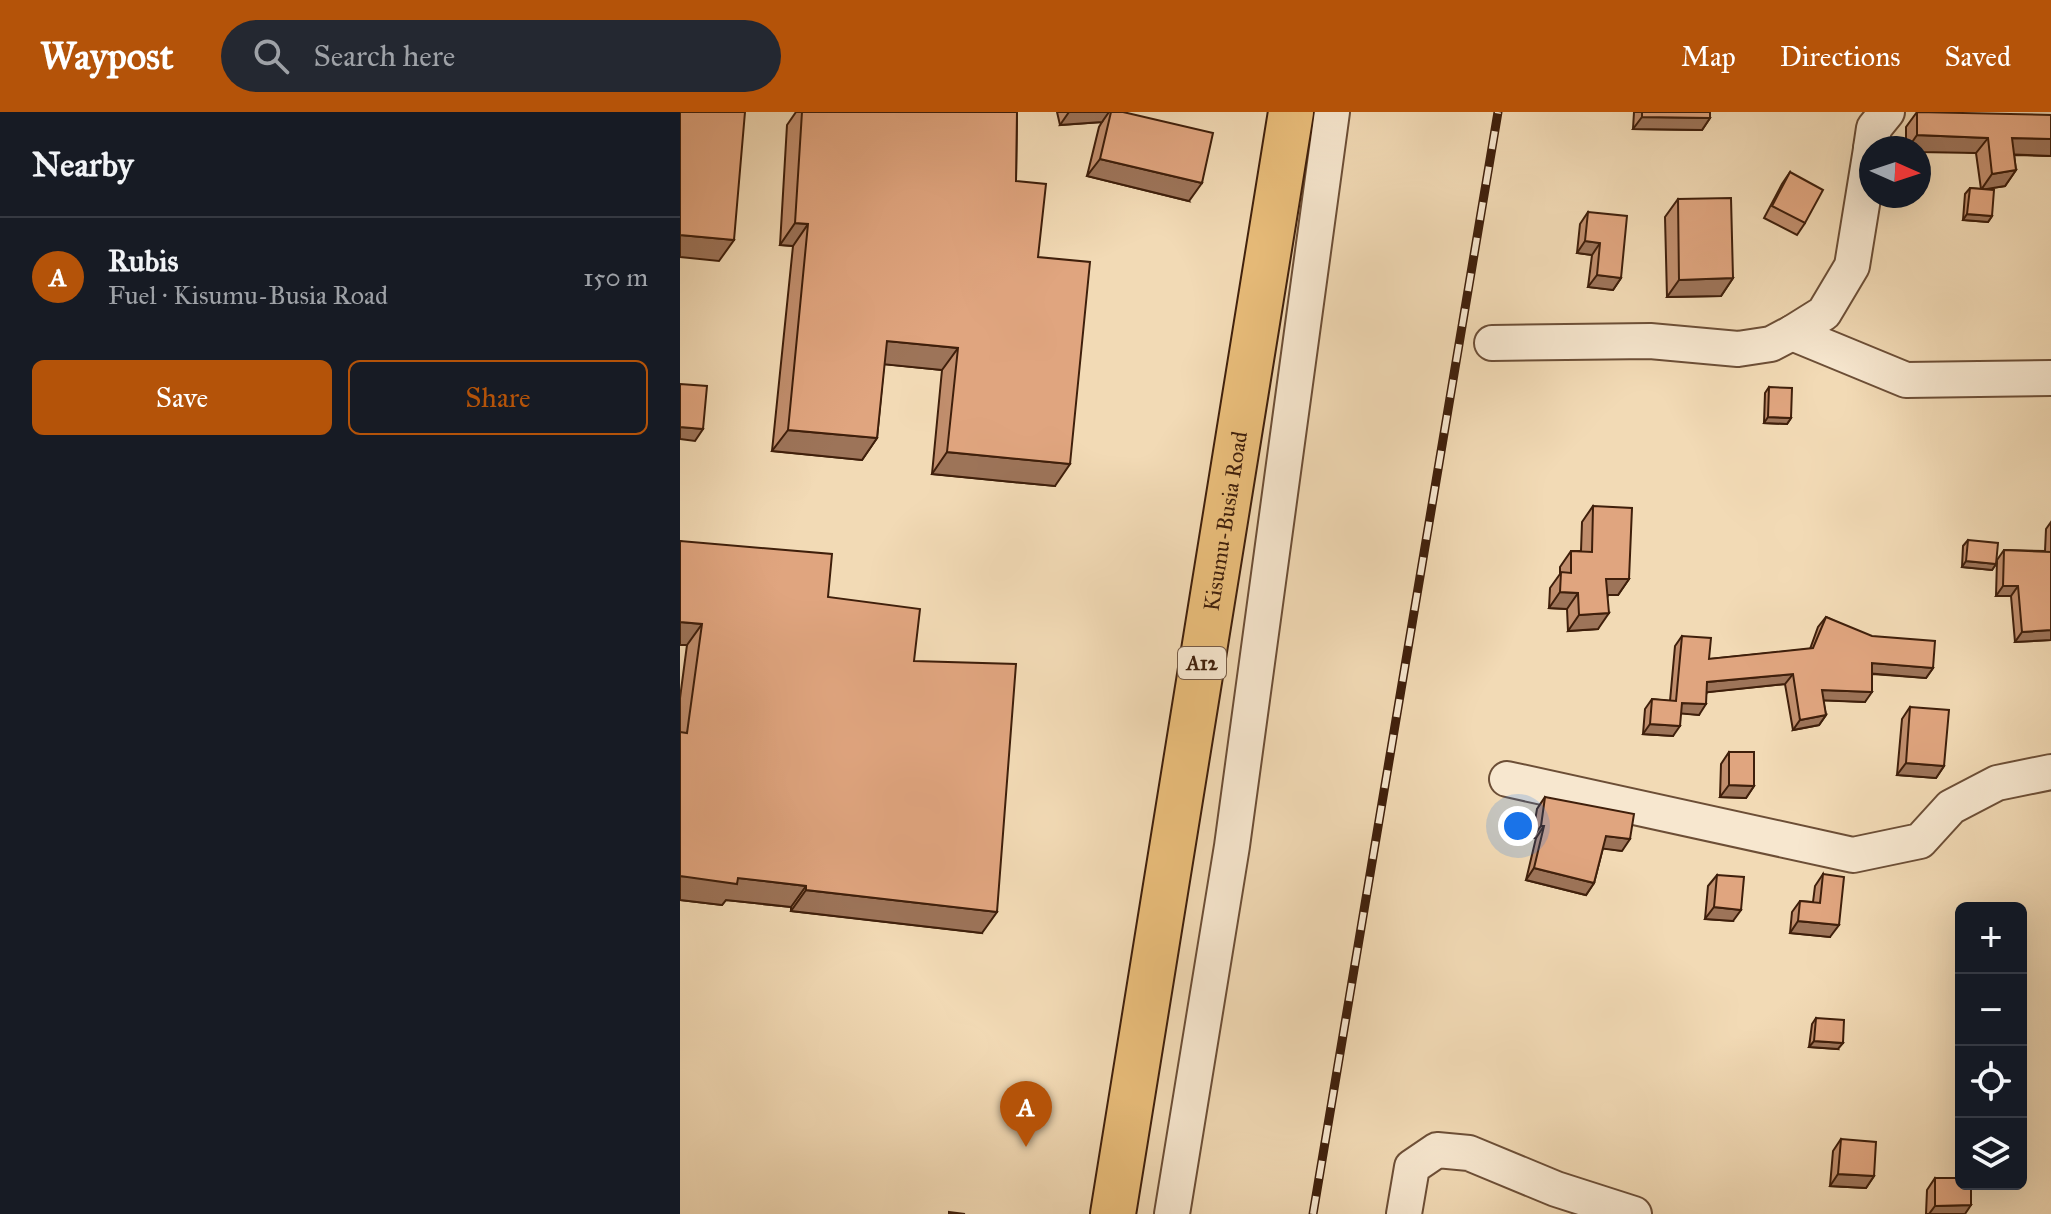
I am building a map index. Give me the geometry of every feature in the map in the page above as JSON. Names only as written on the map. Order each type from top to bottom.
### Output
[{"type":"highway","name":"Kisumu-Busia Road","points":[[1113,1214],[1291,112]]},
{"type":"street","points":[[1172,1214],[1232,846],[1332,112]]},
{"type":"street","points":[[1873,136],[1874,128],[1887,112]]},
{"type":"street","points":[[1492,343],[1650,341],[1738,349],[1771,344],[1824,313],[1852,266],[1861,208]]},
{"type":"street","points":[[1792,333],[1906,380],[2051,378]]},
{"type":"street","points":[[1507,779],[1853,855],[1920,841],[1951,807],[1997,783],[2051,772]]},
{"type":"street","points":[[1404,1214],[1412,1167],[1437,1150],[1469,1153],[1556,1189],[1634,1214]]},
{"type":"building","points":[[680,112],[745,112],[734,240],[680,235]]},
{"type":"building","points":[[802,112],[1017,112],[1016,181],[1046,184],[1038,257],[1090,262],[1070,464],[947,452],[958,348],[887,341],[877,438],[788,430],[808,224],[795,223]]},
{"type":"building","points":[[1111,112],[1123,112],[1213,133],[1202,183],[1100,159]]},
{"type":"building","points":[[1642,112],[1710,112],[1710,118],[1642,117]]},
{"type":"building","points":[[1917,112],[2051,115],[2051,139],[2012,138],[2016,170],[1992,174],[1988,138],[1917,135]]},
{"type":"building","points":[[1790,172],[1823,190],[1805,223],[1772,206]]},
{"type":"building","points":[[1970,188],[1994,190],[1992,216],[1967,214]]},
{"type":"building","points":[[1731,198],[1733,278],[1679,280],[1678,199]]},
{"type":"building","points":[[1588,212],[1627,216],[1621,278],[1597,275],[1600,243],[1585,241]]},
{"type":"building","points":[[680,384],[707,386],[703,429],[680,427]]},
{"type":"building","points":[[1769,387],[1792,388],[1791,418],[1768,417]]},
{"type":"building","points":[[1593,506],[1632,508],[1629,579],[1606,579],[1609,613],[1579,615],[1578,593],[1560,592],[1561,572],[1571,573],[1571,551],[1592,552]]},
{"type":"building","points":[[1968,540],[1998,543],[1996,564],[1966,561]]},
{"type":"building","points":[[680,541],[832,554],[828,597],[920,609],[914,661],[1016,664],[997,912],[806,890],[806,886],[738,878],[737,884],[680,876],[680,732],[687,733],[702,624],[680,622]]},
{"type":"building","points":[[2004,550],[2051,552],[2051,630],[2022,632],[2018,586],[2003,586]]},
{"type":"building","points":[[1826,617],[1872,636],[1935,641],[1933,668],[1872,663],[1872,692],[1822,690],[1826,715],[1800,720],[1793,674],[1707,682],[1706,704],[1682,703],[1680,726],[1650,724],[1652,699],[1676,701],[1682,636],[1711,638],[1709,659],[1813,648]]},
{"type":"building","points":[[1910,707],[1949,710],[1944,766],[1906,763]]},
{"type":"building","points":[[1729,752],[1754,752],[1754,786],[1729,785]]},
{"type":"building","points":[[1545,797],[1634,814],[1630,839],[1606,836],[1594,883],[1534,868],[1544,826],[1541,826]]},
{"type":"building","points":[[1823,874],[1844,877],[1839,925],[1798,921],[1800,901],[1820,903]]},
{"type":"building","points":[[1717,875],[1744,877],[1741,910],[1714,907]]},
{"type":"building","points":[[1816,1018],[1844,1020],[1843,1043],[1814,1041]]},
{"type":"building","points":[[1841,1139],[1876,1142],[1874,1176],[1838,1174]]},
{"type":"building","points":[[1935,1178],[1955,1178],[1955,1190],[1971,1190],[1971,1205],[1935,1206]]},
{"type":"railway","points":[[1313,1214],[1498,112]]},
{"type":"place","name":"Rubis","points":[[1026,1147]]}]
